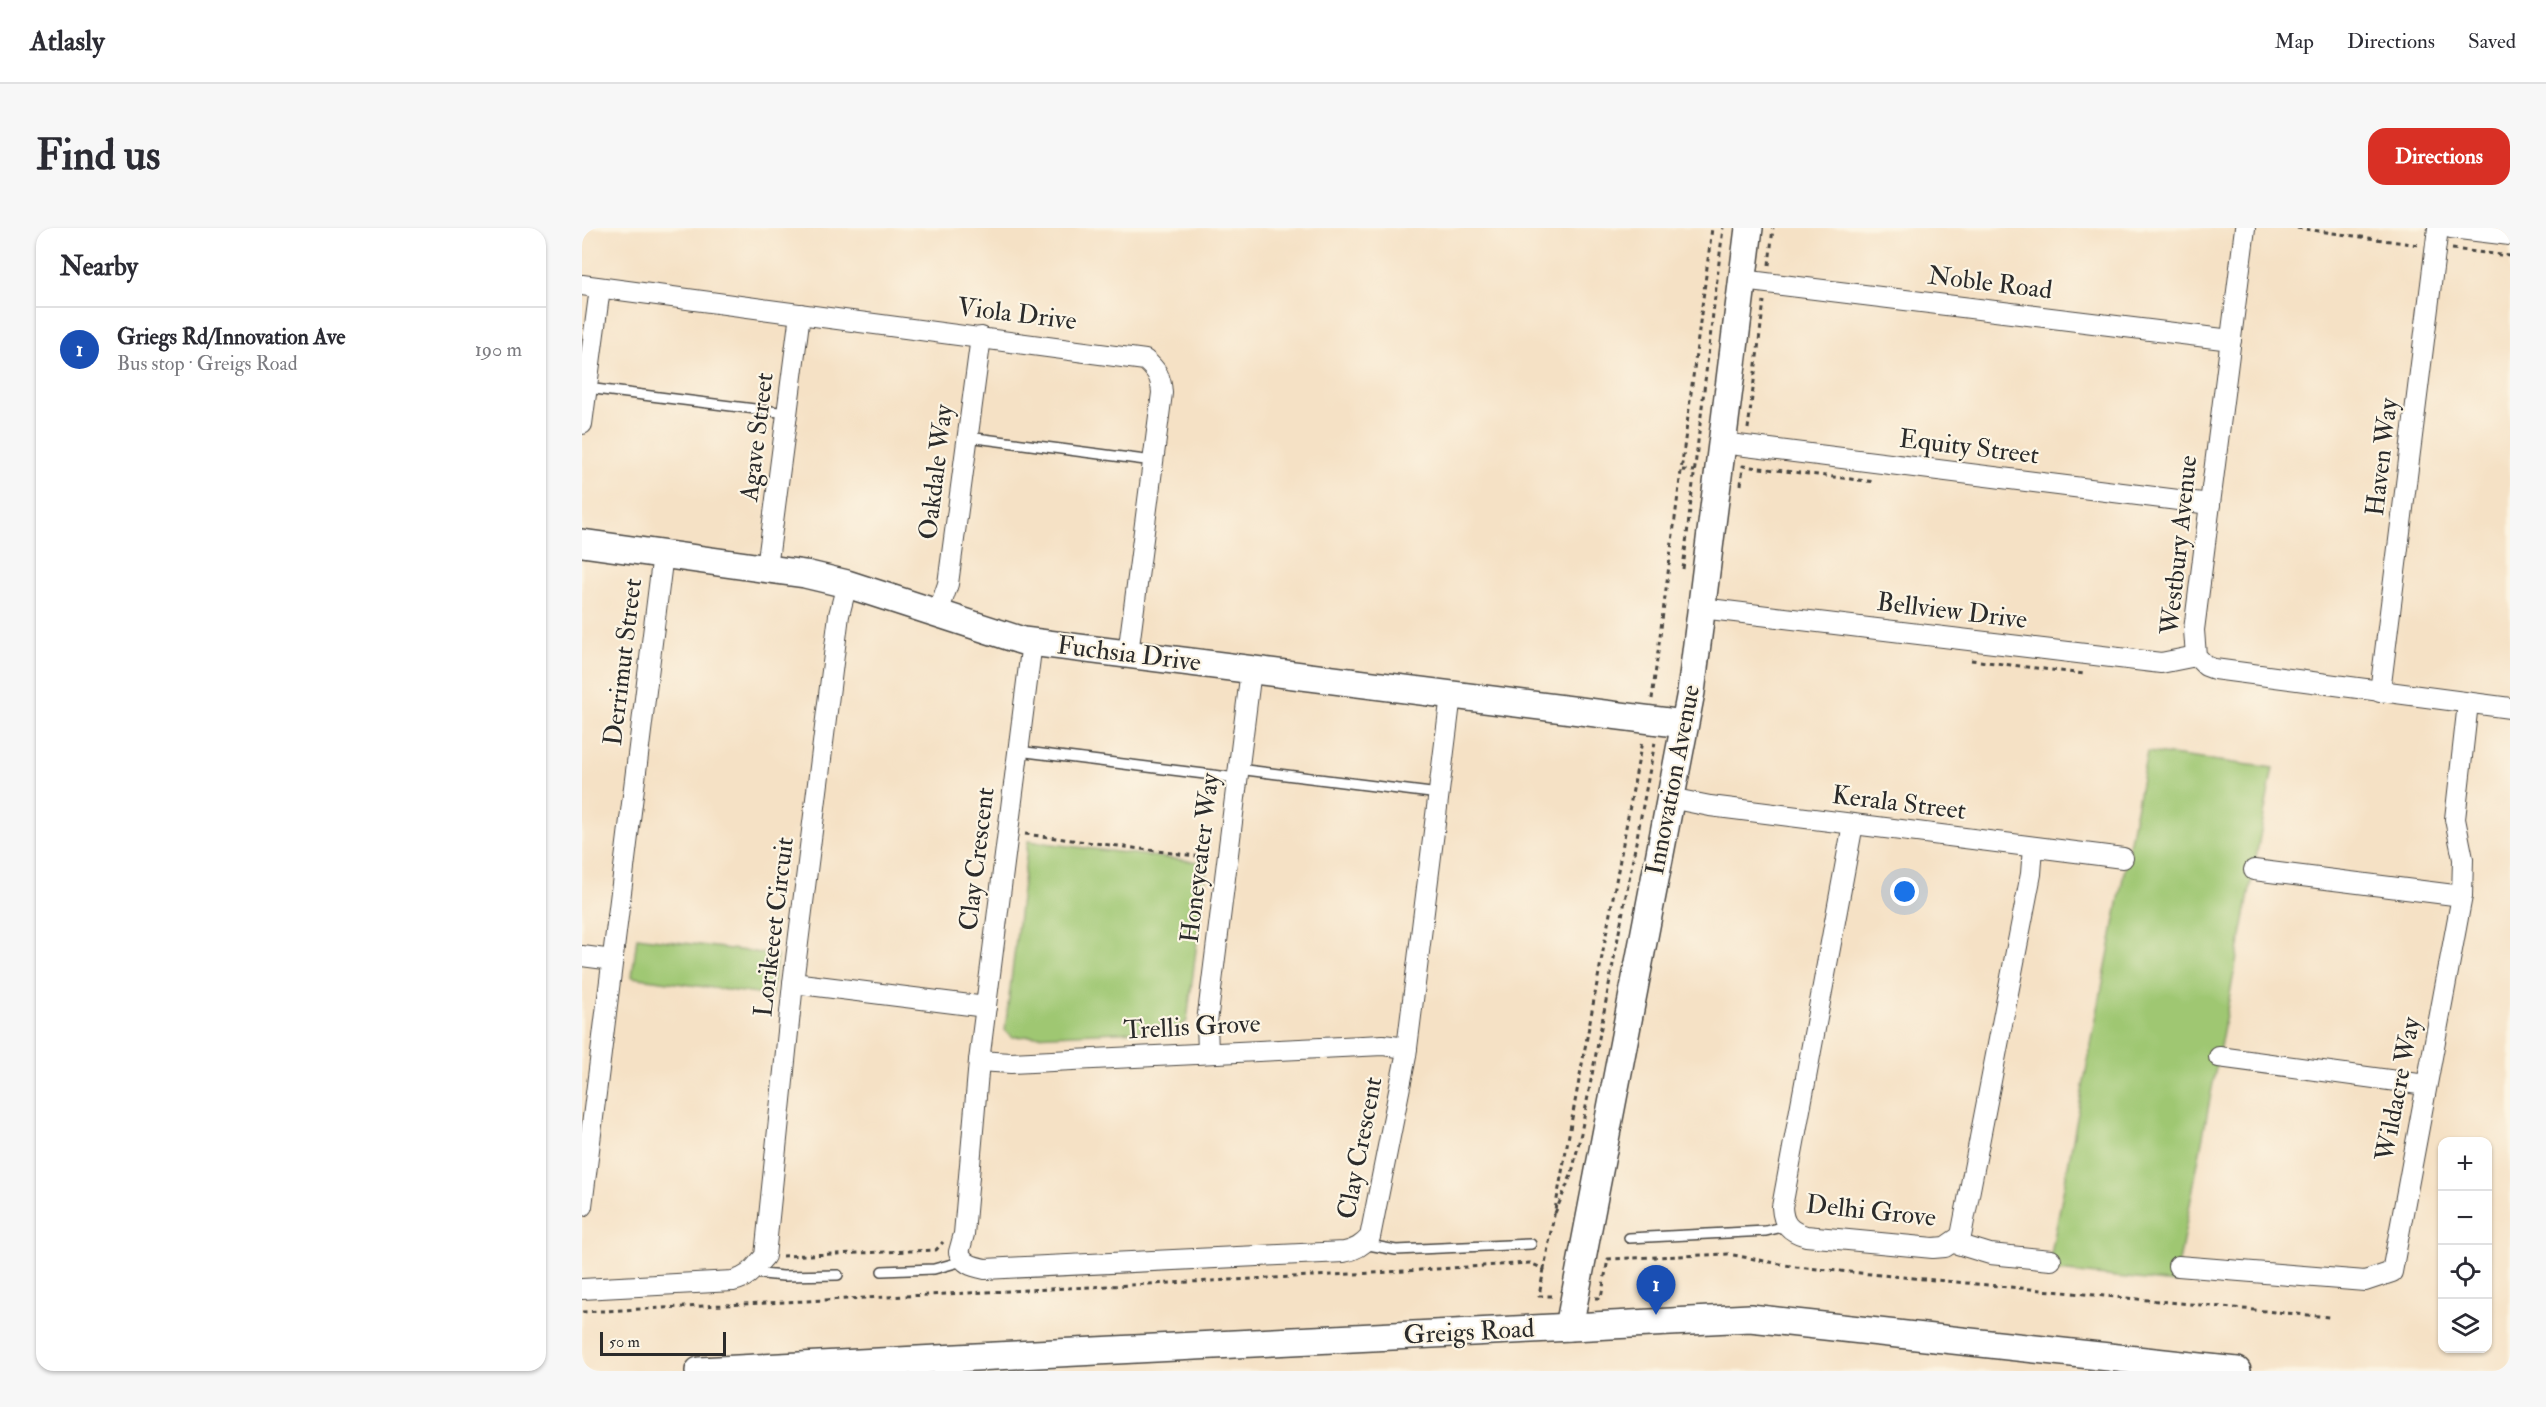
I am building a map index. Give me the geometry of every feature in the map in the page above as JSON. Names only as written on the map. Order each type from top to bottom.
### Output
[{"type":"street","name":"Innovation Avenue","points":[[1569,1327],[1691,692],[1701,608],[1733,444],[1754,281],[1749,228]]},
{"type":"street","name":"Westbury Avenue","points":[[2245,228],[2194,630],[2196,656],[2206,666],[2214,669],[2510,708]]},
{"type":"street","points":[[2451,228],[2510,235]]},
{"type":"street","name":"Haven Way","points":[[2380,692],[2437,237]]},
{"type":"street","name":"Noble Road","points":[[1754,281],[2231,340]]},
{"type":"street","points":[[582,424],[587,388],[591,286]]},
{"type":"street","name":"Viola Drive","points":[[591,286],[1145,360],[1156,369],[1162,380],[1162,393],[1128,654]]},
{"type":"street","name":"Agave Street","points":[[767,568],[800,314]]},
{"type":"street","name":"Oakdale Way","points":[[938,613],[948,584],[981,337]]},
{"type":"street","name":"Equity Street","points":[[1733,444],[2210,504]]},
{"type":"street","name":"Fuchsia Drive","points":[[582,543],[805,574],[847,584],[1032,642],[1684,724]]},
{"type":"street","name":"Derrimut Street","points":[[582,1206],[663,554]]},
{"type":"street","name":"Lorikeeet Circuit","points":[[765,1256],[793,983],[839,615],[847,584]]},
{"type":"street","name":"Bellview Drive","points":[[1701,608],[2169,664],[2196,656]]},
{"type":"street","name":"Clay Crescent","points":[[1032,642],[979,1061],[964,1234],[959,1251],[963,1261],[971,1266],[985,1269],[1344,1251],[1363,1245],[1370,1237],[1374,1226],[1407,1048],[1451,695]]},
{"type":"street","name":"Honeyeater Way","points":[[1208,1053],[1206,1022],[1251,670]]},
{"type":"street","name":"Wildacre Way","points":[[2178,1266],[2365,1281],[2392,1272],[2462,896],[2463,859],[2455,819],[2468,703]]},
{"type":"street","name":"Kerala Street","points":[[1670,798],[1710,806],[1853,825],[2122,858]]},
{"type":"street","name":"Delhi Grove","points":[[1853,825],[1782,1207],[1786,1226],[1806,1236],[1933,1248],[1945,1247],[1954,1243],[1961,1236],[2031,874],[2033,847]]},
{"type":"street","points":[[2254,870],[2462,896]]},
{"type":"street","points":[[582,956],[613,960]]},
{"type":"street","points":[[793,983],[986,1007]]},
{"type":"street","name":"Trellis Grove","points":[[979,1061],[1011,1063],[1383,1045],[1407,1048]]},
{"type":"street","points":[[2219,1057],[2426,1085]]},
{"type":"street","points":[[1954,1243],[1990,1254],[2051,1260]]},
{"type":"street","points":[[582,1288],[733,1281],[745,1278],[752,1273],[765,1256]]},
{"type":"street","name":"Greigs Road","points":[[699,1371],[1750,1318],[2237,1371]]},
{"type":"lane","points":[[587,388],[787,413]]},
{"type":"lane","points":[[968,437],[1153,461]]},
{"type":"lane","points":[[1018,751],[1439,794]]},
{"type":"lane","points":[[1629,1238],[1766,1231],[1786,1226]]},
{"type":"lane","points":[[1363,1245],[1396,1250],[1531,1244]]},
{"type":"lane","points":[[882,1271],[934,1269],[963,1261]]},
{"type":"lane","points":[[752,1273],[783,1276],[838,1275]]},
{"type":"path","points":[[1740,488],[1743,466],[1733,444],[1754,281],[1773,228]]},
{"type":"path","points":[[2297,228],[2437,237],[2510,256]]},
{"type":"path","points":[[1743,466],[1884,483]]},
{"type":"path","points":[[1008,832],[1227,860]]},
{"type":"path","points":[[1551,1223],[1539,1296],[1602,1298],[1608,1259],[1728,1254],[1796,1267],[2329,1317]]},
{"type":"path","points":[[765,1256],[936,1250],[945,1240],[946,1233],[964,1234]]},
{"type":"path","points":[[582,1312],[1373,1273],[1530,1263],[1544,1269]]},
{"type":"green space","points":[[2147,752],[2273,768],[2175,1283],[2048,1270]]},
{"type":"green space","points":[[1028,841],[1207,863],[1187,1021],[1179,1029],[1012,1037],[1005,1030]]},
{"type":"green space","points":[[637,937],[777,955],[772,996],[632,977]]},
{"type":"place","name":"Griegs Rd/Innovation Ave","points":[[1656,1315]]}]
